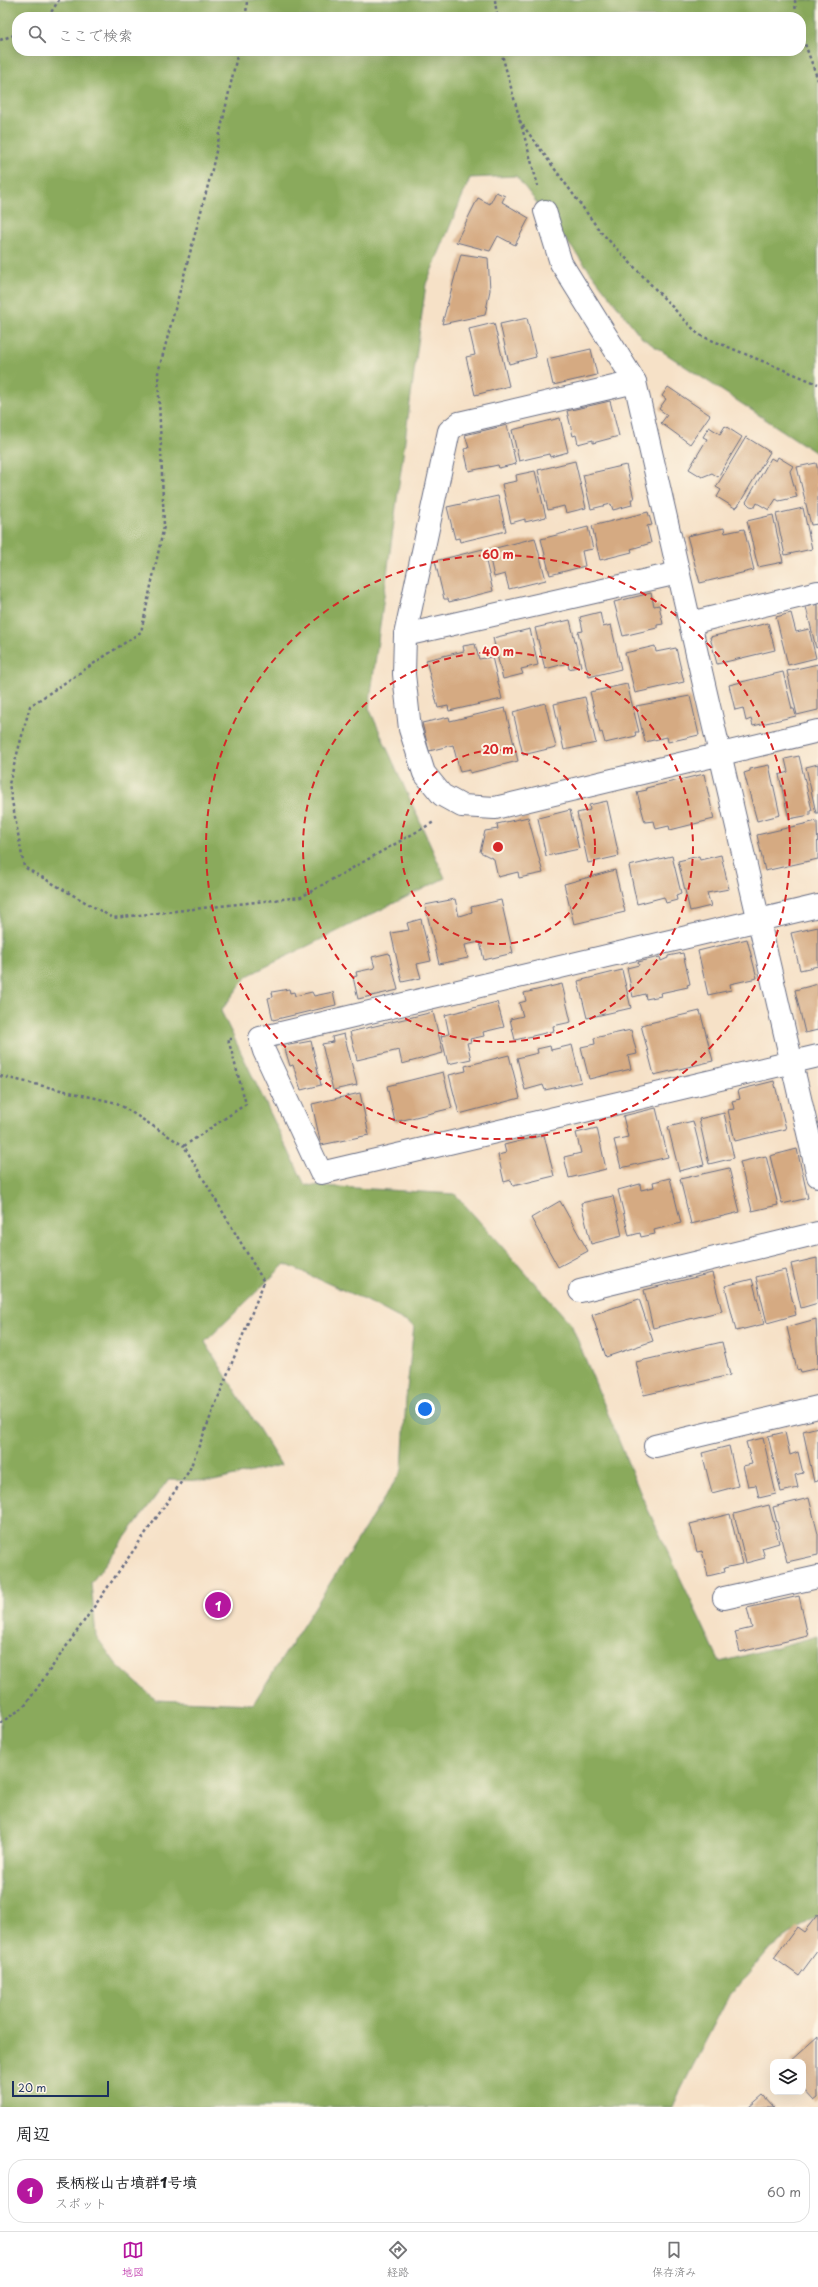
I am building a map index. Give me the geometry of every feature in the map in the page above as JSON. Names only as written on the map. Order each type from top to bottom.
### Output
[{"type":"street","points":[[545,211],[561,263],[635,382],[678,574],[818,1176]]},
{"type":"street","points":[[635,382],[459,423],[449,431],[405,635],[404,674],[410,729],[424,773],[442,795],[462,806],[495,808],[818,732]]},
{"type":"street","points":[[405,635],[678,574]]},
{"type":"street","points":[[690,623],[818,592]]},
{"type":"street","points":[[818,906],[260,1038],[264,1051],[321,1174],[818,1056]]},
{"type":"street","points":[[580,1291],[818,1233]]},
{"type":"street","points":[[655,1446],[818,1407]]},
{"type":"street","points":[[724,1598],[818,1577]]},
{"type":"path","points":[[51,12],[59,0]]},
{"type":"path","points":[[246,12],[247,0]]},
{"type":"path","points":[[495,0],[496,12]]},
{"type":"path","points":[[795,0],[796,12]]},
{"type":"path","points":[[0,40],[12,36]]},
{"type":"path","points":[[806,48],[818,80]]},
{"type":"path","points":[[237,56],[211,174],[158,374],[164,526],[141,632],[30,706],[9,784],[24,867],[114,918],[300,897],[462,806]]},
{"type":"path","points":[[502,56],[545,211]]},
{"type":"path","points":[[519,120],[600,231],[699,334],[818,384]]},
{"type":"path","points":[[184,1146],[246,1104],[228,1039],[260,1038]]},
{"type":"path","points":[[0,1076],[117,1103],[184,1146],[264,1282],[189,1471],[24,1707],[0,1723]]},
{"type":"green space","points":[[0,0],[818,0],[818,454],[642,338],[516,176],[470,178],[426,284],[369,708],[445,878],[247,976],[221,1011],[305,1185],[455,1194],[571,1324],[642,1497],[720,1662],[818,1636],[818,1915],[770,1948],[726,2001],[672,2107],[0,2107]],"holes":[[[285,1264],[367,1301],[414,1326],[406,1398],[402,1470],[253,1704],[156,1700],[117,1665],[96,1636],[91,1583],[168,1480],[214,1481],[281,1465],[205,1342]]]},
{"type":"building","points":[[496,192],[505,196],[502,202],[529,218],[515,245],[498,236],[490,251],[456,242],[478,198],[490,204]]},
{"type":"building","points":[[461,254],[488,258],[490,290],[485,315],[442,324]]},
{"type":"building","points":[[527,318],[536,357],[509,364],[500,324]]},
{"type":"building","points":[[494,323],[509,386],[475,395],[466,357],[475,355],[469,329]]},
{"type":"building","points":[[591,349],[597,375],[553,385],[547,359]]},
{"type":"building","points":[[668,387],[710,415],[690,444],[661,423],[667,415],[659,409],[666,399],[662,396]]},
{"type":"building","points":[[610,401],[619,436],[593,443],[593,440],[578,444],[576,435],[573,436],[567,411]]},
{"type":"building","points":[[560,418],[568,452],[550,457],[549,454],[519,461],[512,430]]},
{"type":"building","points":[[507,425],[516,464],[499,468],[498,465],[469,471],[464,449],[469,448],[465,435]]},
{"type":"building","points":[[725,426],[742,437],[718,477],[712,473],[702,477],[689,469],[707,439],[703,437],[709,427],[720,434]]},
{"type":"building","points":[[746,437],[770,452],[738,506],[735,508],[717,497],[721,490],[716,487]]},
{"type":"building","points":[[778,457],[793,466],[790,471],[797,497],[779,501],[776,499],[769,510],[757,503],[755,507],[750,506],[746,502],[771,458],[776,461]]},
{"type":"building","points":[[575,461],[586,508],[566,513],[564,506],[548,510],[538,470]]},
{"type":"building","points":[[816,463],[818,471],[818,524],[811,525],[797,467]]},
{"type":"building","points":[[626,465],[634,499],[631,499],[632,505],[613,510],[611,504],[591,509],[583,475]]},
{"type":"building","points":[[535,471],[546,517],[525,522],[525,519],[511,523],[502,484],[517,481],[516,475]]},
{"type":"building","points":[[498,496],[506,531],[460,542],[459,538],[455,539],[447,507]]},
{"type":"building","points":[[803,508],[812,549],[785,555],[776,514]]},
{"type":"building","points":[[648,512],[652,525],[647,526],[651,543],[631,549],[632,552],[600,560],[592,526]]},
{"type":"building","points":[[773,515],[783,562],[758,567],[747,521]]},
{"type":"building","points":[[588,527],[593,549],[582,551],[585,566],[550,575],[541,539]]},
{"type":"building","points":[[724,528],[725,533],[744,529],[754,570],[700,583],[687,536]]},
{"type":"building","points":[[535,538],[546,580],[509,589],[505,574],[494,577],[488,550]]},
{"type":"building","points":[[483,549],[493,591],[449,602],[448,599],[444,599],[435,561]]},
{"type":"building","points":[[651,593],[654,606],[659,605],[663,624],[657,625],[657,628],[623,636],[614,602]]},
{"type":"building","points":[[818,604],[818,647],[816,648],[806,607]]},
{"type":"building","points":[[600,612],[603,627],[611,625],[621,669],[589,677],[578,632],[583,631],[580,617]]},
{"type":"building","points":[[791,613],[796,632],[809,629],[816,658],[788,665],[776,617]]},
{"type":"building","points":[[570,620],[581,666],[569,669],[568,663],[545,669],[535,628]]},
{"type":"building","points":[[768,623],[775,650],[717,664],[710,637]]},
{"type":"building","points":[[530,629],[538,665],[521,669],[523,674],[503,679],[493,638]]},
{"type":"building","points":[[475,644],[479,659],[492,657],[502,699],[449,711],[448,706],[438,708],[426,660],[464,651],[463,646]]},
{"type":"building","points":[[655,646],[656,652],[676,648],[684,682],[635,693],[625,653]]},
{"type":"building","points":[[818,664],[818,710],[797,715],[787,671]]},
{"type":"building","points":[[783,672],[792,709],[794,709],[796,716],[753,726],[751,719],[746,721],[743,708],[735,710],[729,685]]},
{"type":"building","points":[[627,684],[639,732],[635,732],[636,736],[605,743],[602,732],[600,733],[590,692]]},
{"type":"building","points":[[690,696],[699,735],[668,742],[667,737],[645,742],[636,706]]},
{"type":"building","points":[[585,697],[596,743],[564,750],[554,704]]},
{"type":"building","points":[[545,703],[556,747],[523,755],[513,712]]},
{"type":"building","points":[[505,708],[518,761],[470,773],[470,770],[460,772],[453,745],[429,751],[422,723],[449,717],[450,721]]},
{"type":"building","points":[[799,756],[812,810],[810,811],[810,815],[789,819],[779,775],[788,772],[785,759]]},
{"type":"building","points":[[818,764],[818,813],[816,813],[806,767]]},
{"type":"building","points":[[769,765],[780,815],[757,821],[744,773],[750,771],[750,769]]},
{"type":"building","points":[[704,774],[714,819],[670,830],[669,826],[656,829],[654,821],[645,822],[637,792],[647,790],[646,788]]},
{"type":"building","points":[[607,801],[619,856],[588,863],[577,813],[590,810],[589,805]]},
{"type":"building","points":[[570,810],[579,849],[546,856],[538,818]]},
{"type":"building","points":[[528,817],[543,873],[519,878],[518,872],[498,877],[494,859],[480,852],[485,831],[498,829],[497,824]]},
{"type":"building","points":[[817,821],[818,859],[765,871],[757,835]]},
{"type":"building","points":[[721,855],[729,889],[707,893],[711,906],[690,911],[678,861],[699,856],[700,860]]},
{"type":"building","points":[[672,856],[681,893],[676,895],[677,900],[666,903],[664,897],[637,904],[629,866]]},
{"type":"building","points":[[615,870],[625,912],[574,924],[564,884]]},
{"type":"building","points":[[455,899],[459,916],[472,912],[471,907],[501,900],[513,953],[484,960],[480,942],[465,945],[468,958],[439,964],[425,905]]},
{"type":"building","points":[[421,919],[431,961],[417,964],[421,978],[402,982],[391,933],[409,930],[407,923]]},
{"type":"building","points":[[818,927],[818,966],[800,970],[791,933]]},
{"type":"building","points":[[747,939],[757,978],[730,984],[731,990],[708,995],[698,951]]},
{"type":"building","points":[[389,953],[398,990],[358,999],[353,977],[357,976],[356,972],[375,968],[372,957]]},
{"type":"building","points":[[683,953],[690,984],[687,985],[688,987],[660,993],[661,996],[646,999],[645,994],[633,997],[627,968],[639,965],[638,962],[660,957],[661,961],[668,958],[668,956]]},
{"type":"building","points":[[622,970],[631,1008],[587,1018],[578,981]]},
{"type":"building","points":[[562,984],[571,1022],[553,1026],[554,1031],[515,1040],[510,1019],[523,1016],[519,1003],[526,1001],[524,993]]},
{"type":"building","points":[[818,984],[818,1030],[805,1033],[795,990]]},
{"type":"building","points":[[289,989],[290,993],[294,992],[295,996],[312,992],[314,996],[333,992],[336,1005],[273,1020],[268,998],[273,997],[272,992]]},
{"type":"building","points":[[497,1002],[504,1027],[483,1032],[484,1036],[470,1039],[471,1042],[467,1043],[471,1059],[448,1064],[441,1036],[449,1034],[445,1015]]},
{"type":"building","points":[[700,1011],[713,1061],[654,1075],[641,1025]]},
{"type":"building","points":[[433,1012],[443,1053],[402,1064],[399,1050],[357,1060],[350,1032]]},
{"type":"building","points":[[631,1030],[637,1054],[628,1056],[631,1069],[589,1079],[581,1047],[595,1044],[594,1038]]},
{"type":"building","points":[[344,1034],[357,1085],[333,1090],[322,1044],[333,1042],[332,1037]]},
{"type":"building","points":[[311,1041],[321,1085],[301,1090],[293,1065],[290,1066],[284,1046]]},
{"type":"building","points":[[572,1045],[581,1082],[545,1090],[543,1085],[525,1090],[517,1058],[538,1053],[537,1049],[550,1046],[551,1050]]},
{"type":"building","points":[[509,1055],[520,1098],[459,1114],[449,1075],[466,1071],[465,1066]]},
{"type":"building","points":[[443,1072],[452,1108],[395,1122],[387,1086]]},
{"type":"building","points":[[774,1081],[786,1129],[735,1141],[728,1110],[734,1109],[732,1101],[740,1099],[738,1090]]},
{"type":"building","points":[[360,1093],[369,1135],[321,1145],[312,1104]]},
{"type":"building","points":[[656,1108],[668,1157],[621,1168],[614,1140],[628,1137],[623,1116]]},
{"type":"building","points":[[724,1113],[734,1158],[709,1164],[699,1119]]},
{"type":"building","points":[[693,1121],[704,1165],[679,1171],[668,1127]]},
{"type":"building","points":[[597,1128],[606,1169],[569,1178],[564,1157],[581,1153],[576,1133]]},
{"type":"building","points":[[544,1135],[554,1176],[513,1186],[511,1180],[504,1182],[498,1155],[506,1153],[504,1145]]},
{"type":"building","points":[[797,1149],[808,1198],[782,1204],[770,1156]]},
{"type":"building","points":[[766,1156],[778,1205],[752,1211],[740,1162]]},
{"type":"building","points":[[729,1168],[740,1212],[691,1224],[680,1179]]},
{"type":"building","points":[[670,1178],[681,1223],[654,1230],[655,1234],[641,1237],[640,1233],[629,1236],[618,1190],[640,1184],[641,1190],[654,1187],[653,1182]]},
{"type":"building","points":[[613,1196],[622,1236],[591,1244],[581,1203]]},
{"type":"building","points":[[560,1201],[588,1251],[558,1267],[531,1218]]},
{"type":"building","points":[[817,1258],[818,1303],[801,1308],[791,1264]]},
{"type":"building","points":[[785,1270],[796,1315],[767,1323],[756,1277]]},
{"type":"building","points":[[712,1273],[722,1311],[653,1328],[644,1290]]},
{"type":"building","points":[[752,1279],[764,1324],[736,1331],[725,1286]]},
{"type":"building","points":[[639,1299],[653,1341],[606,1357],[592,1315]]},
{"type":"building","points":[[816,1319],[818,1368],[801,1372],[800,1369],[797,1370],[787,1327]]},
{"type":"building","points":[[722,1342],[730,1375],[644,1395],[636,1362]]},
{"type":"building","points":[[818,1427],[818,1481],[814,1482],[803,1431]]},
{"type":"building","points":[[785,1432],[790,1455],[798,1452],[803,1473],[795,1475],[798,1488],[781,1492],[768,1436]]},
{"type":"building","points":[[763,1438],[776,1494],[759,1498],[756,1485],[748,1486],[743,1466],[752,1464],[746,1442]]},
{"type":"building","points":[[729,1446],[738,1486],[712,1493],[702,1453]]},
{"type":"building","points":[[809,1498],[818,1534],[818,1555],[787,1562],[773,1507]]},
{"type":"building","points":[[769,1505],[779,1543],[762,1548],[765,1558],[746,1563],[734,1514]]},
{"type":"building","points":[[730,1514],[742,1564],[724,1568],[725,1572],[708,1576],[702,1551],[697,1552],[690,1524]]},
{"type":"building","points":[[799,1596],[808,1636],[740,1652],[735,1632],[752,1628],[747,1608]]},
{"type":"building","points":[[818,1914],[818,1950],[799,1976],[774,1958],[797,1927],[804,1932]]},
{"type":"building","points":[[818,2036],[818,2098],[814,2101],[806,2092],[806,2059],[792,2059]]},
{"type":"building","points":[[763,2095],[774,2107],[749,2107]]},
{"type":"place","name":"長柄桜山古墳群1号墳","points":[[218,1605]]}]
